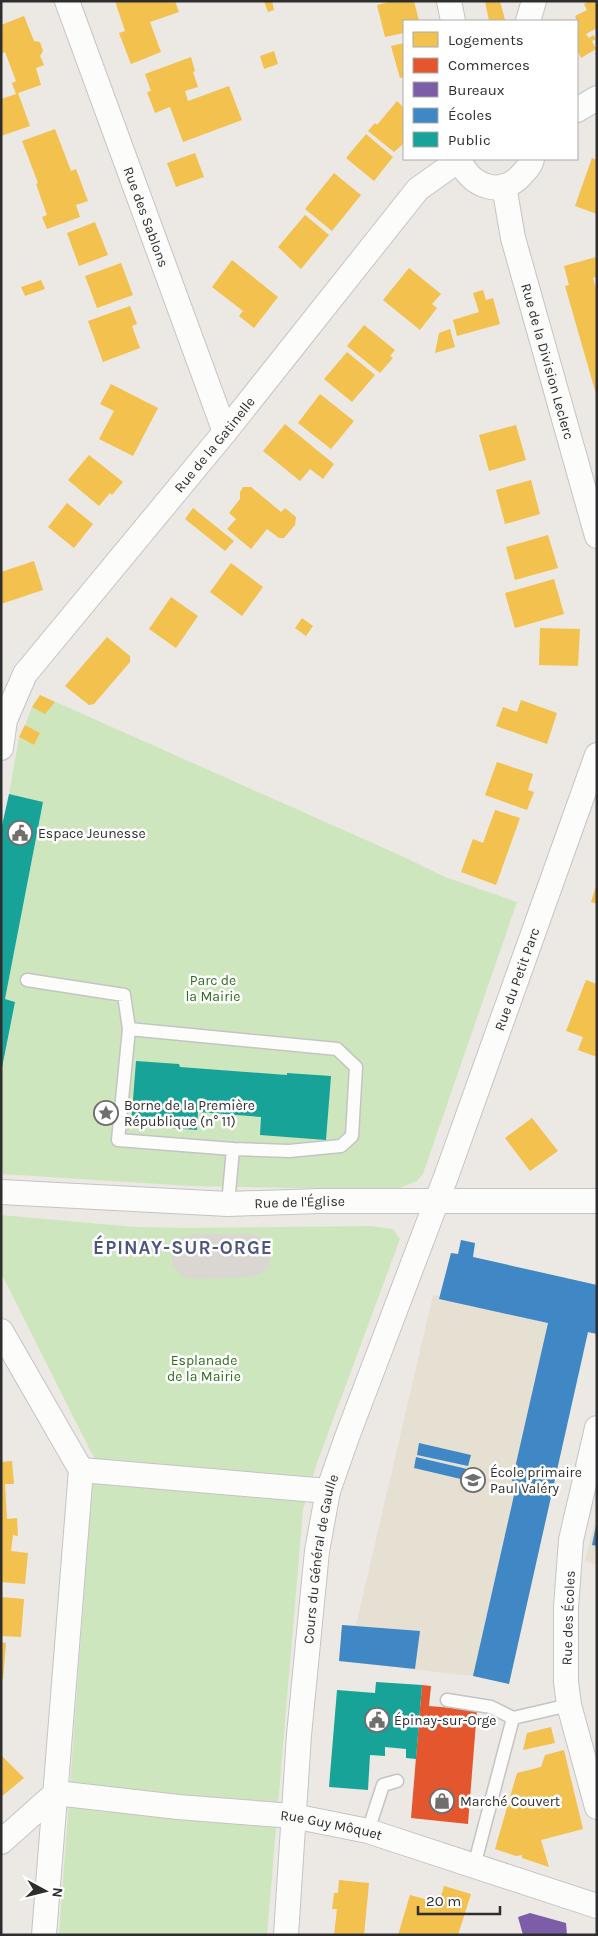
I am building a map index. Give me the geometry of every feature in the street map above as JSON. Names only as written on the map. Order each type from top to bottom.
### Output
[{"type":"street","name":"Rue des Sablons","points":[[67,1],[225,432]]},
{"type":"street","points":[[449,1],[453,20]]},
{"type":"street","points":[[528,20],[534,1]]},
{"type":"street","points":[[578,109],[597,98]]},
{"type":"street","name":"Rue de la Gatinelle","points":[[1,748],[3,718],[25,674],[225,432],[418,189],[458,160]]},
{"type":"street","points":[[460,160],[467,175],[480,185],[504,186],[517,181],[532,163],[532,160]]},
{"type":"street","name":"Rue de la Division Leclerc","points":[[504,186],[513,238],[597,536]]},
{"type":"street","name":"Rue du Petit Parc","points":[[436,1202],[597,755]]},
{"type":"street","name":"Rue de l'Église","points":[[1,1192],[228,1204],[320,1201],[597,1200]]},
{"type":"street","name":"Cours du Général de Gaulle","points":[[286,1935],[293,1816],[317,1551],[328,1491],[436,1202]]},
{"type":"street","points":[[1,1331],[81,1470],[44,1935]]},
{"type":"street","name":"Rue des Écoles","points":[[597,1428],[571,1540],[566,1607],[566,1682],[569,1705],[597,1807]]},
{"type":"street","points":[[81,1470],[328,1491]]},
{"type":"street","points":[[1,1842],[56,1793]]},
{"type":"street","name":"Rue Guy Môquet","points":[[56,1793],[178,1807],[293,1816],[368,1831],[597,1906]]},
{"type":"lane","points":[[27,980],[124,995],[129,1029],[118,1140],[233,1149],[289,1151],[341,1146],[352,1136],[356,1067],[337,1049],[129,1029]]},
{"type":"lane","points":[[228,1204],[233,1149]]},
{"type":"lane","points":[[448,1700],[491,1707],[513,1718],[569,1705]]},
{"type":"lane","points":[[474,1866],[513,1718]]},
{"type":"lane","points":[[368,1831],[383,1785],[397,1781]]},
{"type":"shaded area","points":[[193,1234],[252,1234],[261,1238],[269,1249],[271,1258],[268,1268],[261,1274],[248,1277],[197,1279],[184,1277],[173,1266],[171,1252],[181,1237]]},
{"type":"shaded area","name":"École primaire Paul Valéry","points":[[461,1240],[475,1243],[473,1257],[597,1285],[597,1334],[588,1333],[509,1684],[473,1676],[339,1661],[342,1625],[356,1625],[433,1295],[440,1296],[451,1253],[458,1254]]},
{"type":"shaded area","points":[[597,1512],[597,1565],[585,1561]]},
{"type":"green space","name":"Parc de la Mairie","points":[[40,695],[445,877],[517,902],[423,1174],[417,1181],[395,1190],[191,1186],[1,1174],[1,1065],[3,1065],[15,1002],[5,999],[43,802],[9,794],[19,737],[34,745],[40,733],[25,725],[32,707]]},
{"type":"green space","name":"Esplanade de la Mairie","points":[[1,1215],[135,1227],[370,1226],[393,1229],[400,1239],[317,1463],[303,1510],[267,1935],[59,1935],[94,1458],[1,1273]]},
{"type":"building: Logements","points":[[115,1],[175,1],[179,12],[150,22],[161,52],[131,64],[119,33],[125,31]]},
{"type":"building: Logements","points":[[264,1],[272,1],[274,10],[268,12]]},
{"type":"building: Logements","points":[[393,1],[414,1],[419,20],[403,20],[403,33],[385,37],[377,5]]},
{"type":"building: Logements","points":[[485,1],[500,1],[505,20],[489,20]]},
{"type":"building: Logements","points":[[589,1],[597,1],[597,28],[586,34],[589,38],[593,35],[596,39],[592,41],[596,49],[581,58],[578,52],[579,25],[575,16],[587,10],[584,4]]},
{"type":"building: Logements","points":[[24,16],[34,41],[40,42],[43,51],[40,56],[44,65],[36,68],[41,85],[18,93],[30,126],[1,136],[1,99],[16,94],[12,83],[16,81],[5,52],[1,54],[1,25]]},
{"type":"building: Logements","points":[[403,43],[403,77],[400,78],[391,46]]},
{"type":"building: Logements","points":[[274,51],[278,64],[264,69],[260,56]]},
{"type":"building: Logements","points":[[191,57],[198,87],[185,91],[188,101],[229,86],[242,120],[183,142],[170,107],[155,113],[147,92],[151,91],[145,74]]},
{"type":"building: Logements","points":[[397,101],[403,107],[403,144],[394,152],[368,131],[375,123],[377,125]]},
{"type":"building: Logements","points":[[55,129],[71,171],[76,169],[88,201],[76,205],[80,217],[47,229],[42,217],[47,215],[36,184],[38,183],[22,141]]},
{"type":"building: Logements","points":[[366,134],[393,157],[374,181],[346,158]]},
{"type":"building: Logements","points":[[195,153],[204,177],[176,187],[167,163]]},
{"type":"building: Logements","points":[[592,158],[597,160],[597,214],[575,206]]},
{"type":"building: Logements","points":[[334,173],[361,195],[332,231],[305,209]]},
{"type":"building: Logements","points":[[305,215],[329,235],[301,269],[278,247]]},
{"type":"building: Logements","points":[[95,222],[108,255],[79,266],[67,233]]},
{"type":"building: Logements","points":[[596,257],[597,277],[593,278],[597,292],[596,394],[565,286],[569,285],[564,266]]},
{"type":"building: Logements","points":[[232,260],[278,297],[254,328],[239,316],[243,311],[212,287]]},
{"type":"building: Logements","points":[[121,263],[133,295],[97,308],[85,276]]},
{"type":"building: Logements","points":[[409,268],[441,294],[432,304],[437,308],[420,330],[383,300]]},
{"type":"building: Logements","points":[[41,280],[45,289],[25,296],[21,287]]},
{"type":"building: Logements","points":[[483,290],[486,300],[493,298],[500,324],[457,336],[453,320],[479,312],[473,293]]},
{"type":"building: Logements","points":[[130,306],[137,324],[132,326],[140,348],[103,362],[88,321]]},
{"type":"building: Logements","points":[[364,325],[395,350],[390,356],[393,358],[380,373],[347,346]]},
{"type":"building: Logements","points":[[450,329],[455,347],[435,353],[439,333]]},
{"type":"building: Logements","points":[[347,352],[375,375],[352,402],[324,379]]},
{"type":"building: Logements","points":[[111,384],[158,408],[133,456],[99,439],[114,411],[100,404]]},
{"type":"building: Logements","points":[[320,394],[354,421],[331,449],[298,423]]},
{"type":"building: Logements","points":[[285,424],[334,464],[323,479],[310,469],[300,481],[263,451]]},
{"type":"building: Logements","points":[[516,425],[526,460],[489,471],[479,435]]},
{"type":"building: Logements","points":[[89,455],[123,482],[99,506],[68,480]]},
{"type":"building: Logements","points":[[531,480],[540,514],[505,524],[496,490]]},
{"type":"building: Logements","points":[[243,487],[251,487],[281,512],[285,508],[296,517],[295,525],[284,538],[279,538],[267,529],[251,549],[227,529],[236,519],[229,513],[240,499],[240,492]]},
{"type":"building: Logements","points":[[67,503],[93,524],[74,548],[48,527]]},
{"type":"building: Logements","points":[[193,508],[234,541],[225,551],[185,519]]},
{"type":"building: Logements","points":[[548,535],[558,568],[515,580],[506,547]]},
{"type":"building: Logements","points":[[34,561],[43,590],[1,604],[1,572]]},
{"type":"building: Logements","points":[[231,563],[263,587],[242,616],[210,592]]},
{"type":"building: Logements","points":[[554,579],[564,614],[515,628],[505,593]]},
{"type":"building: Logements","points":[[171,597],[198,616],[176,648],[149,629]]},
{"type":"building: Logements","points":[[302,618],[313,626],[306,636],[295,628]]},
{"type":"building: Logements","points":[[540,628],[580,629],[578,666],[539,665]]},
{"type":"building: Logements","points":[[107,637],[130,656],[130,662],[94,704],[89,705],[65,686]]},
{"type":"building: Logements","points":[[40,695],[55,702],[45,714],[32,707]]},
{"type":"building: Logements","points":[[521,700],[557,713],[547,744],[496,726],[503,707],[517,712]]},
{"type":"building: Logements","points":[[25,725],[40,733],[34,745],[19,737]]},
{"type":"building: Logements","points":[[497,762],[533,774],[528,790],[534,792],[527,810],[485,795]]},
{"type":"building: Logements","points":[[495,810],[520,818],[496,885],[461,872],[473,839],[483,843]]},
{"type":"building: Logements","points":[[597,887],[597,904],[591,902]]},
{"type":"building: Logements","points":[[586,980],[597,984],[597,1057],[578,1050],[583,1037],[566,1031]]},
{"type":"building: Logements","points":[[532,1118],[558,1151],[530,1171],[505,1138]]},
{"type":"building: Logements","points":[[12,1461],[14,1484],[5,1484],[7,1519],[17,1518],[18,1536],[13,1535],[11,1551],[28,1553],[25,1584],[1,1582],[1,1462]]},
{"type":"building: Logements","points":[[1,1597],[24,1599],[21,1637],[1,1636]]},
{"type":"building: Logements","points":[[1,1642],[6,1643],[3,1679],[1,1679]]},
{"type":"building: Logements","points":[[551,1727],[555,1743],[523,1750],[527,1733]]},
{"type":"building: Logements","points":[[564,1750],[583,1829],[541,1840],[549,1867],[522,1858],[522,1855],[516,1856],[495,1849],[517,1773],[541,1767],[545,1755]]},
{"type":"building: Logements","points":[[1,1755],[24,1778],[1,1797]]},
{"type":"building: Logements","points":[[339,1880],[369,1883],[364,1935],[334,1935],[337,1909],[332,1909],[334,1893],[338,1893]]},
{"type":"building: Logements","points":[[444,1886],[471,1894],[458,1935],[398,1935],[410,1895],[439,1903]]},
{"type":"building: Commerces","points":[[422,1685],[431,1686],[429,1706],[477,1710],[468,1824],[411,1818]]},
{"type":"building: Bureaux","points":[[530,1913],[566,1923],[567,1935],[523,1935],[518,1917]]},
{"type":"building: Écoles","points":[[461,1240],[475,1243],[473,1257],[597,1285],[597,1334],[588,1332],[509,1684],[473,1676],[517,1482],[512,1481],[548,1323],[439,1299],[451,1253],[458,1254]]},
{"type":"building: Écoles","points":[[419,1443],[471,1455],[468,1466],[417,1455]]},
{"type":"building: Écoles","points":[[416,1457],[467,1469],[465,1480],[414,1468]]},
{"type":"building: Écoles","points":[[597,1525],[597,1546],[592,1545]]},
{"type":"building: Écoles","points":[[342,1625],[420,1631],[415,1669],[339,1661]]},
{"type":"building: Public","points":[[9,794],[43,802],[5,999],[15,1002],[2,1068],[1,830]]},
{"type":"building: Public","points":[[136,1061],[179,1064],[180,1067],[287,1075],[287,1073],[331,1076],[326,1140],[260,1135],[261,1117],[198,1112],[197,1130],[131,1125]]},
{"type":"building: Public","name":"Épinay-sur-Orge","points":[[376,1682],[422,1685],[416,1759],[406,1758],[406,1749],[385,1747],[385,1756],[370,1755],[368,1790],[329,1787],[337,1690],[375,1693]]},
{"type":"place","name":"Espace Jeunesse","points":[[20,833]]},
{"type":"place","name":"Borne de la Première République (n° 11)","points":[[106,1113]]},
{"type":"place","name":"École primaire Paul Valéry","points":[[473,1480]]},
{"type":"place","name":"Épinay-sur-Orge","points":[[377,1720]]},
{"type":"place","name":"Marché Couvert","points":[[442,1801]]},
{"type":"district","name":"ÉPINAY-SUR-ORGE","points":[[183,1247]]}]
